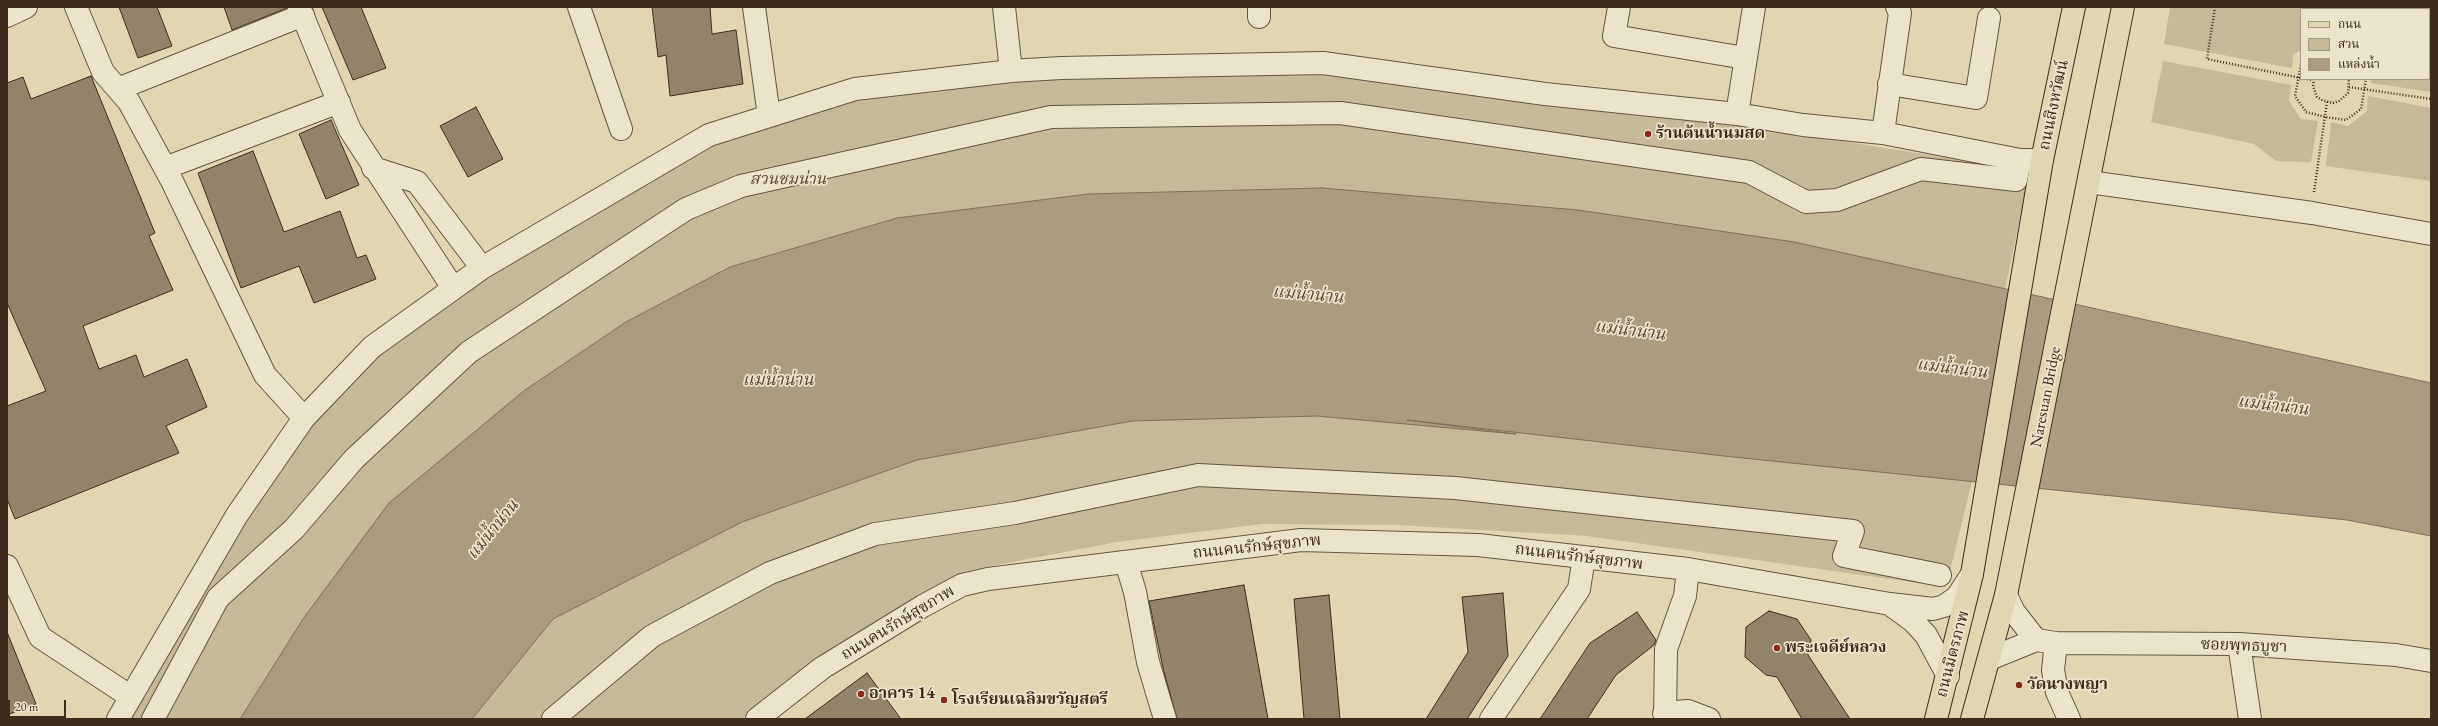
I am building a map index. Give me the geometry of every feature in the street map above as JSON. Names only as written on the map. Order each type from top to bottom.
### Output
[{"type":"main road","name":"ถนนสิงหวัฒน์","points":[[1966,587],[2036,203],[2042,160],[2074,7]]},
{"type":"main road","points":[[2088,190],[2123,7]]},
{"type":"main road","name":"Naresuan Bridge","points":[[2006,595],[2088,190]]},
{"type":"main road","name":"ถนนมิตรภาพ","points":[[1936,719],[1948,676],[1966,587]]},
{"type":"main road","points":[[1972,719],[2006,595]]},
{"type":"street","points":[[7,16],[26,7]]},
{"type":"street","points":[[76,7],[103,72],[129,102],[165,168],[265,375],[304,418]]},
{"type":"street","points":[[580,7],[621,129]]},
{"type":"street","points":[[754,7],[769,116]]},
{"type":"street","points":[[1004,7],[1011,71]]},
{"type":"street","points":[[1620,7],[1614,36],[1745,58]]},
{"type":"street","points":[[1737,114],[1754,7]]},
{"type":"street","points":[[1883,133],[1900,13],[1896,7]]},
{"type":"street","points":[[118,90],[301,11],[350,130],[373,168],[453,288]]},
{"type":"street","points":[[1890,84],[1976,98],[1989,18]]},
{"type":"street","points":[[118,719],[237,515],[304,418],[372,347],[482,268],[709,135],[855,89],[1011,71],[1062,68],[1323,63],[1545,94],[1737,114],[1803,125],[1883,133],[2020,160],[2042,160]]},
{"type":"street","points":[[165,168],[339,102]]},
{"type":"street","points":[[153,719],[218,598],[294,529],[354,460],[469,352],[686,209],[741,186],[1051,117],[1340,113],[1749,172],[1806,202],[1837,200],[1920,169],[2016,180],[2020,160]]},
{"type":"street","points":[[373,168],[417,182],[482,268]]},
{"type":"street","points":[[2088,190],[2312,213],[2431,234]]},
{"type":"street","points":[[553,719],[652,636],[770,573],[875,534],[1015,512],[1198,475],[1455,488],[1853,531],[1844,556],[1940,575]]},
{"type":"street","name":"ถนนคนรักษ์สุขภาพ","points":[[757,719],[822,668],[923,606],[962,585],[988,579],[1300,540],[1478,546],[1584,557],[1688,570],[1890,604],[1933,609],[1944,606],[1966,587]]},
{"type":"street","points":[[1492,719],[1580,589],[1584,557]]},
{"type":"street","points":[[1126,562],[1135,592],[1148,662],[1165,719]]},
{"type":"street","points":[[7,566],[40,637],[131,697]]},
{"type":"street","points":[[1688,570],[1685,596],[1666,649],[1665,716],[1688,711],[1709,719]]},
{"type":"street","points":[[2006,595],[2014,612],[2046,642],[2057,692],[2069,719]]},
{"type":"street","name":"ถนนคนรักษ์สุขภาพ","points":[[1890,604],[1914,621],[1926,635],[1948,676]]},
{"type":"street","points":[[1989,659],[2046,642]]},
{"type":"street","name":"ซอยพุทธบูชา","points":[[2046,642],[2239,644],[2396,655],[2431,661]]},
{"type":"street","points":[[2239,644],[2250,719]]},
{"type":"path","points":[[2215,7],[2207,59],[2299,78],[2295,96],[2306,112],[2346,120],[2361,109],[2366,80]]},
{"type":"path","points":[[2314,80],[2314,92],[2322,100],[2327,102],[2339,101],[2348,93],[2349,80]]},
{"type":"path","points":[[2349,87],[2431,99]]},
{"type":"path","points":[[2312,213],[2327,102]]},
{"type":"green space","points":[[2170,7],[2335,7],[2300,8],[2300,51],[2293,55],[2292,68],[2164,44]]},
{"type":"green space","points":[[2431,13],[2431,92],[2371,83],[2371,80],[2430,80]]},
{"type":"green space","points":[[2163,61],[2291,85],[2289,101],[2301,119],[2318,121],[2311,162],[2276,161],[2254,144],[2151,122]]},
{"type":"green space","name":"สวนชมน่าน","points":[[1323,63],[1545,94],[2030,171],[2005,289],[1511,204],[1322,188],[1088,194],[897,218],[730,267],[626,322],[525,390],[303,619],[240,719],[118,719],[237,515],[372,347],[709,135],[869,87]]},
{"type":"green space","points":[[2368,96],[2431,108],[2431,181],[2326,166],[2331,122],[2348,126],[2367,111]]},
{"type":"green space","points":[[1346,414],[1976,465],[1946,587],[1587,536],[1396,525],[1262,524],[1117,542],[966,571],[779,691],[741,719],[472,719],[553,619],[742,522],[917,460],[1132,421]]},
{"type":"water","name":"แม่น้ำน่าน","points":[[1322,188],[1578,210],[1794,242],[2431,383],[2431,536],[2347,520],[1733,457],[1407,420],[1516,434],[1317,416],[1132,421],[917,460],[742,522],[553,619],[472,719],[240,719],[303,619],[389,503],[525,390],[626,322],[730,267],[897,218],[1088,194]]},
{"type":"building","points":[[119,7],[157,7],[172,46],[138,58]]},
{"type":"building","points":[[224,7],[287,7],[287,8],[232,30]]},
{"type":"building","points":[[322,7],[361,7],[386,68],[353,80]]},
{"type":"building","points":[[652,7],[710,7],[712,34],[736,30],[743,84],[670,96],[666,55],[658,57]]},
{"type":"building","points":[[91,76],[155,233],[149,236],[173,290],[83,326],[99,369],[136,355],[144,377],[187,359],[207,407],[166,426],[179,453],[15,519],[7,499],[7,406],[46,391],[7,303],[7,83],[23,77],[31,99]]},
{"type":"building","points":[[476,107],[503,159],[468,177],[440,126]]},
{"type":"building","points":[[331,120],[359,185],[326,199],[299,134]]},
{"type":"building","points":[[253,151],[284,232],[340,211],[357,258],[366,255],[376,279],[314,303],[299,266],[241,288],[198,173]]},
{"type":"building","points":[[1244,585],[1268,719],[1177,719],[1163,668],[1149,601]]},
{"type":"building","points":[[1503,593],[1508,656],[1467,719],[1426,719],[1468,652],[1462,597]]},
{"type":"building","points":[[1329,595],[1340,719],[1304,719],[1294,599]]},
{"type":"building","points":[[1769,611],[1797,619],[1811,640],[1808,655],[1850,719],[1802,719],[1777,677],[1766,675],[1745,657],[1746,627]]},
{"type":"building","points":[[1637,612],[1656,640],[1654,645],[1616,675],[1587,719],[1540,719],[1590,643]]},
{"type":"building","points":[[7,632],[36,704],[7,715]]},
{"type":"building","name":"อาคาร 14","points":[[867,673],[901,719],[805,719]]},
{"type":"place","name":"ร้านต้นน้ำนมสด","points":[[1648,134]]},
{"type":"place","name":"พระเจดีย์หลวง","points":[[1777,648]]},
{"type":"place","name":"วัดนางพญา","points":[[2019,685]]},
{"type":"place","name":"อาคาร 14","points":[[861,694]]},
{"type":"place","name":"โรงเรียนเฉลิมขวัญสตรี","points":[[944,700]]}]
